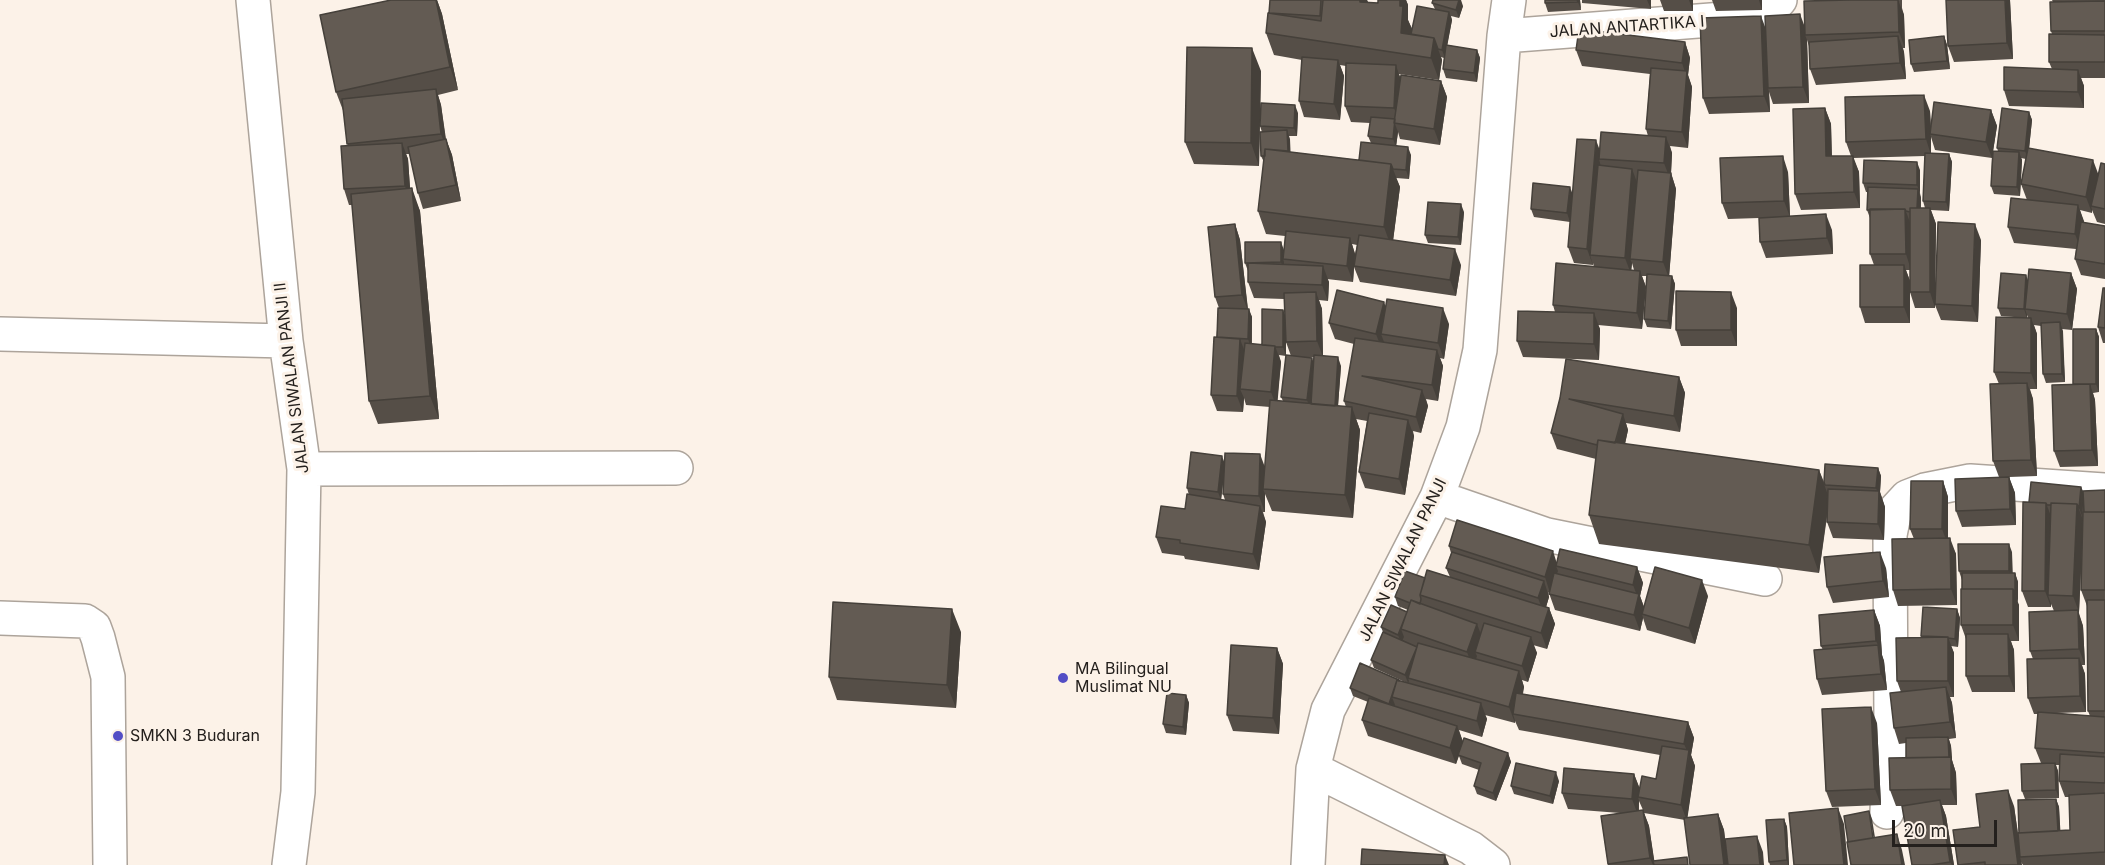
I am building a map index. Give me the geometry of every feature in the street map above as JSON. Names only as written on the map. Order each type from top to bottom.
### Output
[{"type":"street","name":"JALAN SIWALAN PANJI II","points":[[253,0],[286,341],[304,470],[298,792],[289,865]]},
{"type":"street","name":"JALAN SIWALAN PANJI","points":[[1308,865],[1313,769],[1328,710],[1437,497],[1463,427],[1480,350],[1504,36],[1509,0]]},
{"type":"street","name":"JALAN ANTARTIKA I","points":[[1504,36],[1762,16],[1780,0]]},
{"type":"street","points":[[0,334],[286,341]]},
{"type":"street","points":[[304,470],[676,468]]},
{"type":"street","points":[[1887,812],[1891,688],[1890,535],[1895,510],[1907,497],[1925,490],[1970,481],[2105,490]]},
{"type":"street","points":[[1437,497],[1547,535],[1765,579]]},
{"type":"street","points":[[0,618],[86,621],[94,627],[108,677],[110,865]]},
{"type":"street","points":[[1313,769],[1471,848],[1493,865]]},
{"type":"building","points":[[391,0],[436,0],[450,67],[336,92],[320,15]]},
{"type":"building","points":[[1270,0],[1321,0],[1320,16],[1269,13]]},
{"type":"building","points":[[1323,0],[1360,0],[1360,2],[1378,3],[1378,0],[1400,0],[1400,6],[1403,6],[1401,33],[1434,38],[1431,58],[1266,33],[1268,13],[1321,21]]},
{"type":"building","points":[[1433,0],[1459,0],[1456,10],[1432,3]]},
{"type":"building","points":[[1545,0],[1577,0],[1578,2],[1545,3]]},
{"type":"building","points":[[1898,0],[1899,32],[1805,35],[1804,1]]},
{"type":"building","points":[[1946,0],[2005,0],[2007,43],[1948,46]]},
{"type":"building","points":[[2105,1],[2105,31],[2051,31],[2050,2]]},
{"type":"building","points":[[1417,6],[1449,12],[1442,50],[1438,49],[1434,38],[1411,34]]},
{"type":"building","points":[[1800,14],[1803,87],[1768,88],[1765,16]]},
{"type":"building","points":[[1761,16],[1764,96],[1703,98],[1700,18]]},
{"type":"building","points":[[1579,29],[1685,42],[1682,63],[1576,50]]},
{"type":"building","points":[[2049,34],[2105,35],[2105,62],[2049,62]]},
{"type":"building","points":[[1898,36],[1900,63],[1810,69],[1809,42]]},
{"type":"building","points":[[1944,36],[1947,61],[1911,64],[1909,40]]},
{"type":"building","points":[[1446,45],[1477,50],[1474,73],[1443,69]]},
{"type":"building","points":[[1187,47],[1252,48],[1251,143],[1185,142]]},
{"type":"building","points":[[1302,57],[1338,60],[1334,104],[1299,101]]},
{"type":"building","points":[[1346,63],[1396,65],[1394,108],[1345,106]]},
{"type":"building","points":[[2004,67],[2078,70],[2078,92],[2004,90]]},
{"type":"building","points":[[1651,68],[1687,71],[1682,132],[1646,129]]},
{"type":"building","points":[[1401,75],[1441,81],[1434,129],[1394,123]]},
{"type":"building","points":[[436,89],[441,134],[347,144],[342,99]]},
{"type":"building","points":[[1924,95],[1926,139],[1846,142],[1845,97]]},
{"type":"building","points":[[1934,102],[1991,110],[1986,142],[1930,134]]},
{"type":"building","points":[[1261,103],[1295,105],[1294,128],[1260,126]]},
{"type":"building","points":[[1825,108],[1826,156],[1853,156],[1854,192],[1795,194],[1793,109]]},
{"type":"building","points":[[2002,108],[2029,112],[2025,151],[1997,148]]},
{"type":"building","points":[[1371,117],[1395,119],[1393,139],[1368,136]]},
{"type":"building","points":[[1287,130],[1288,151],[1265,149],[1265,156],[1261,156],[1260,132]]},
{"type":"building","points":[[1601,132],[1666,137],[1664,163],[1599,159]]},
{"type":"building","points":[[446,139],[456,185],[418,193],[408,147]]},
{"type":"building","points":[[1577,139],[1596,140],[1587,249],[1568,247]]},
{"type":"building","points":[[1361,142],[1408,147],[1406,170],[1393,169],[1391,164],[1359,160]]},
{"type":"building","points":[[402,143],[405,186],[344,189],[341,146]]},
{"type":"building","points":[[2028,148],[2093,160],[2086,197],[2021,184]]},
{"type":"building","points":[[1265,149],[1391,164],[1384,227],[1258,211]]},
{"type":"building","points":[[1993,151],[2019,152],[2017,187],[1991,186]]},
{"type":"building","points":[[1925,153],[1949,154],[1946,202],[1923,201]]},
{"type":"building","points":[[1783,156],[1784,201],[1722,203],[1720,158]]},
{"type":"building","points":[[1864,160],[1917,162],[1917,185],[1863,183]]},
{"type":"building","points":[[2101,163],[2105,164],[2105,209],[2091,206]]},
{"type":"building","points":[[1598,165],[1632,169],[1625,258],[1590,255]]},
{"type":"building","points":[[1638,170],[1671,173],[1663,262],[1630,259]]},
{"type":"building","points":[[1533,183],[1570,187],[1567,213],[1531,209]]},
{"type":"building","points":[[1868,187],[1918,189],[1917,208],[1910,208],[1910,212],[1905,209],[1867,210]]},
{"type":"building","points":[[412,188],[430,396],[369,401],[351,194]]},
{"type":"building","points":[[2011,198],[2078,205],[2075,234],[2008,227]]},
{"type":"building","points":[[1428,202],[1461,204],[1458,237],[1425,235]]},
{"type":"building","points":[[1910,208],[1930,208],[1930,292],[1910,292]]},
{"type":"building","points":[[1870,209],[1905,209],[1906,254],[1870,254]]},
{"type":"building","points":[[1826,214],[1827,238],[1760,242],[1759,218]]},
{"type":"building","points":[[1938,222],[1975,224],[1972,306],[1935,304]]},
{"type":"building","points":[[2081,222],[2105,226],[2105,264],[2075,259]]},
{"type":"building","points":[[1235,224],[1242,295],[1215,297],[1208,227]]},
{"type":"building","points":[[1286,231],[1350,238],[1347,266],[1283,259]]},
{"type":"building","points":[[1359,235],[1455,249],[1450,280],[1354,266]]},
{"type":"building","points":[[1245,242],[1281,242],[1281,262],[1245,263]]},
{"type":"building","points":[[1248,263],[1323,266],[1322,285],[1248,282]]},
{"type":"building","points":[[1556,263],[1640,271],[1637,313],[1553,305]]},
{"type":"building","points":[[1860,265],[1904,265],[1904,307],[1860,307]]},
{"type":"building","points":[[2029,269],[2071,273],[2067,314],[2025,309]]},
{"type":"building","points":[[2001,273],[2026,275],[2024,309],[1998,308]]},
{"type":"building","points":[[1647,274],[1672,276],[1668,321],[1644,319]]},
{"type":"building","points":[[2103,288],[2105,288],[2105,328],[2098,327]]},
{"type":"building","points":[[1337,290],[1384,302],[1376,334],[1329,323]]},
{"type":"building","points":[[1676,291],[1731,292],[1731,330],[1676,330]]},
{"type":"building","points":[[1316,292],[1317,341],[1286,342],[1284,293]]},
{"type":"building","points":[[1387,299],[1443,308],[1438,343],[1381,334]]},
{"type":"building","points":[[1218,308],[1249,309],[1248,339],[1217,337]]},
{"type":"building","points":[[1262,309],[1283,310],[1283,347],[1262,345]]},
{"type":"building","points":[[1518,311],[1594,313],[1594,344],[1517,341]]},
{"type":"building","points":[[1996,317],[2031,318],[2031,373],[1994,372]]},
{"type":"building","points":[[2060,322],[2062,374],[2043,374],[2041,323]]},
{"type":"building","points":[[2073,329],[2096,329],[2096,384],[2073,384]]},
{"type":"building","points":[[1214,337],[1240,339],[1237,396],[1211,395]]},
{"type":"building","points":[[1355,338],[1437,350],[1432,385],[1362,376],[1422,390],[1416,417],[1344,401]]},
{"type":"building","points":[[1245,343],[1275,346],[1271,392],[1240,389]]},
{"type":"building","points":[[1286,355],[1312,358],[1307,400],[1281,397]]},
{"type":"building","points":[[1314,355],[1338,357],[1335,406],[1311,404]]},
{"type":"building","points":[[1566,359],[1679,377],[1674,416],[1569,399],[1623,414],[1615,443],[1598,440],[1597,445],[1551,433],[1560,398]]},
{"type":"building","points":[[2027,383],[2031,460],[1993,461],[1990,384]]},
{"type":"building","points":[[2090,384],[2092,450],[2054,451],[2052,385]]},
{"type":"building","points":[[1270,400],[1352,407],[1345,495],[1263,489]]},
{"type":"building","points":[[1369,413],[1408,420],[1399,479],[1359,472]]},
{"type":"building","points":[[1598,440],[1819,470],[1809,545],[1589,515]]},
{"type":"building","points":[[1191,452],[1222,456],[1218,492],[1187,488]]},
{"type":"building","points":[[1225,453],[1260,454],[1259,496],[1223,494]]},
{"type":"building","points":[[1825,464],[1878,468],[1876,488],[1825,485]]},
{"type":"building","points":[[2009,477],[2010,509],[1956,511],[1955,479]]},
{"type":"building","points":[[1911,481],[1943,481],[1942,529],[1910,529]]},
{"type":"building","points":[[2031,482],[2081,487],[2079,508],[2077,504],[2051,503],[2047,505],[2046,503],[2029,502]]},
{"type":"building","points":[[1828,489],[1879,491],[1878,524],[1827,522]]},
{"type":"building","points":[[2105,490],[2105,512],[2084,512],[2083,491]]},
{"type":"building","points":[[1187,494],[1260,506],[1253,554],[1156,537],[1161,506],[1185,509]]},
{"type":"building","points":[[2023,502],[2046,503],[2045,591],[2022,591]]},
{"type":"building","points":[[2051,503],[2077,504],[2073,596],[2048,595]]},
{"type":"building","points":[[2083,512],[2105,512],[2105,590],[2081,590]]},
{"type":"building","points":[[1457,520],[1553,551],[1545,577],[1449,546]]},
{"type":"building","points":[[1950,538],[1951,589],[1893,590],[1892,539]]},
{"type":"building","points":[[1958,544],[2009,544],[2009,571],[1959,571]]},
{"type":"building","points":[[1560,549],[1637,567],[1633,585],[1556,566]]},
{"type":"building","points":[[1452,552],[1544,581],[1538,598],[1446,568]]},
{"type":"building","points":[[1880,552],[1883,581],[1827,587],[1824,557]]},
{"type":"building","points":[[1655,567],[1702,580],[1689,628],[1642,614]]},
{"type":"building","points":[[1427,570],[1549,608],[1541,633],[1420,595]]},
{"type":"building","points":[[1405,571],[1425,578],[1420,604],[1395,597]]},
{"type":"building","points":[[1554,573],[1639,594],[1634,615],[1549,594]]},
{"type":"building","points":[[1962,573],[2015,573],[2015,594],[2013,589],[1962,589]]},
{"type":"building","points":[[1961,589],[2013,589],[2013,625],[1961,625]]},
{"type":"building","points":[[1411,600],[1477,624],[1467,652],[1401,629]]},
{"type":"building","points":[[2087,600],[2105,600],[2105,711],[2088,711]]},
{"type":"building","points":[[833,602],[952,609],[947,685],[829,677]]},
{"type":"building","points":[[1391,605],[1407,612],[1398,635],[1381,627]]},
{"type":"building","points":[[1923,607],[1957,609],[1955,639],[1921,636]]},
{"type":"building","points":[[1874,610],[1876,641],[1821,646],[1819,615]]},
{"type":"building","points":[[2078,610],[2079,649],[2030,651],[2029,612]]},
{"type":"building","points":[[1484,623],[1531,637],[1522,666],[1475,652]]},
{"type":"building","points":[[1383,632],[1417,647],[1405,675],[1371,660]]},
{"type":"building","points":[[1966,634],[2008,634],[2009,676],[1966,676]]},
{"type":"building","points":[[1948,637],[1948,681],[1897,681],[1896,638]]},
{"type":"building","points":[[1418,643],[1519,671],[1509,707],[1408,678]]},
{"type":"building","points":[[1231,645],[1277,648],[1273,718],[1227,715]]},
{"type":"building","points":[[1878,645],[1881,674],[1817,679],[1814,650]]},
{"type":"building","points":[[2079,658],[2080,696],[2028,698],[2027,659]]},
{"type":"building","points":[[1360,663],[1399,680],[1397,680],[1389,704],[1350,688]]},
{"type":"building","points":[[1397,680],[1481,703],[1477,721],[1392,697]]},
{"type":"building","points":[[1946,687],[1950,722],[1894,728],[1890,693]]},
{"type":"building","points":[[1167,693],[1186,695],[1183,727],[1163,724]]},
{"type":"building","points":[[1516,693],[1688,722],[1684,744],[1513,714]]},
{"type":"building","points":[[1369,698],[1457,726],[1450,748],[1362,720]]},
{"type":"building","points":[[1871,707],[1875,789],[1826,791],[1822,709]]},
{"type":"building","points":[[2038,712],[2105,717],[2105,753],[2035,748]]},
{"type":"building","points":[[1948,737],[1949,757],[1906,758],[1906,738]]},
{"type":"building","points":[[1464,738],[1508,753],[1493,793],[1474,786],[1481,763],[1458,755]]},
{"type":"building","points":[[1662,746],[1689,750],[1681,805],[1638,797],[1642,776],[1656,779]]},
{"type":"building","points":[[2060,754],[2105,757],[2105,783],[2059,781]]},
{"type":"building","points":[[1951,757],[1951,789],[1890,790],[1889,758]]},
{"type":"building","points":[[1516,763],[1556,772],[1550,796],[1511,786]]},
{"type":"building","points":[[2055,763],[2056,790],[2022,791],[2021,764]]},
{"type":"building","points":[[1564,768],[1634,774],[1632,799],[1562,793]]},
{"type":"building","points":[[2008,790],[2018,865],[1985,865],[1985,862],[1958,865],[1953,830],[1980,827],[1976,794]]},
{"type":"building","points":[[2105,793],[2105,852],[2020,857],[2018,833],[2070,830],[2069,795]]},
{"type":"building","points":[[2056,799],[2058,831],[2019,833],[2018,800]]},
{"type":"building","points":[[1940,800],[1950,862],[1912,865],[1902,806]]},
{"type":"building","points":[[1838,808],[1844,865],[1794,865],[1789,813]]},
{"type":"building","points":[[1643,810],[1650,858],[1608,864],[1601,816]]},
{"type":"building","points":[[1869,811],[1873,838],[1848,842],[1844,816]]},
{"type":"building","points":[[1718,814],[1724,865],[1690,865],[1684,818]]},
{"type":"building","points":[[1784,819],[1787,860],[1769,862],[1766,820]]},
{"type":"building","points":[[1897,834],[1902,865],[1851,865],[1847,842]]},
{"type":"building","points":[[1757,836],[1760,865],[1728,865],[1725,839]]},
{"type":"building","points":[[1362,849],[1445,855],[1444,865],[1361,865]]},
{"type":"building","points":[[1687,857],[1688,865],[1654,865],[1653,861]]},
{"type":"place","name":"MA Bilingual Muslimat NU","points":[[1063,678]]},
{"type":"place","name":"SMKN 3 Buduran","points":[[118,736]]}]
